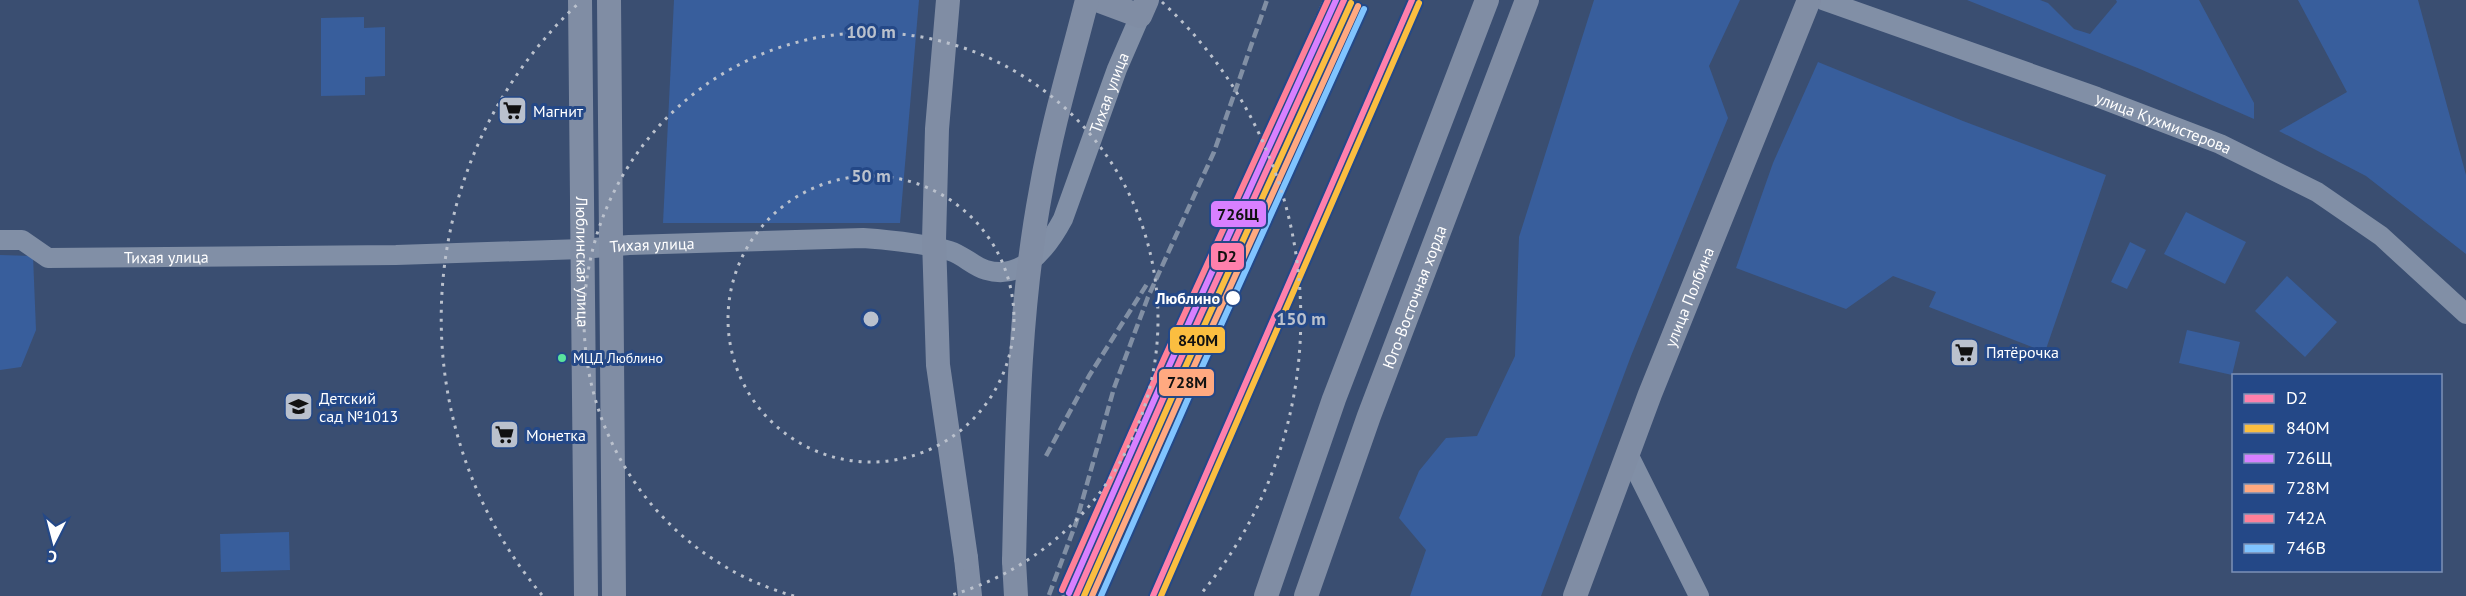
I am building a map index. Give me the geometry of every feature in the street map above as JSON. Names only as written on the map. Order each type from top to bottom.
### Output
[{"type":"main road","name":"Люблинская улица","points":[[580,0],[586,596]]},
{"type":"main road","name":"Люблинская улица","points":[[609,0],[614,596]]},
{"type":"main road","points":[[948,0],[936,129],[934,240],[938,354],[970,596]]},
{"type":"main road","points":[[1016,596],[1014,561],[1018,397],[1026,297],[1041,190],[1087,0]]},
{"type":"main road","points":[[1097,0],[1143,8]]},
{"type":"main road","points":[[1266,596],[1334,399],[1487,0]]},
{"type":"main road","name":"Юго-Восточная хорда","points":[[1306,596],[1370,416],[1527,0]]},
{"type":"main road","name":"улица Полбина","points":[[1575,596],[1650,394],[1809,0]]},
{"type":"street","name":"улица Кухмистерова","points":[[1823,0],[2220,144],[2308,187],[2381,236],[2466,314]]},
{"type":"street","name":"Тихая улица","points":[[0,240],[22,240],[48,258],[396,255],[863,238],[890,240],[951,251],[985,269],[999,272],[1014,270],[1028,264],[1054,236],[1064,219],[1117,69],[1143,8]]},
{"type":"street","points":[[1628,454],[1699,596]]},
{"type":"shaded area","points":[[674,0],[919,0],[900,223],[663,223]]},
{"type":"shaded area","points":[[1594,0],[1740,0],[1709,66],[1728,118],[1631,356],[1541,596],[1410,596],[1426,550],[1399,518],[1419,471],[1446,438],[1477,436],[1515,356],[1519,237]]},
{"type":"shaded area","points":[[1967,0],[2040,0],[2048,3],[2074,29],[2090,34],[2117,2],[2116,0],[2199,0],[2254,103],[2254,119],[2140,69]]},
{"type":"shaded area","points":[[2298,0],[2418,0],[2466,175],[2466,254],[2366,176],[2279,131],[2347,92]]},
{"type":"shaded area","points":[[364,17],[364,28],[385,27],[385,76],[365,77],[365,95],[321,96],[321,18]]},
{"type":"shaded area","points":[[1818,62],[1963,121],[2106,175],[2045,352],[1929,307],[1936,292],[1893,276],[1846,309],[1736,268],[1773,163]]},
{"type":"shaded area","points":[[2186,212],[2246,242],[2225,284],[2164,254]]},
{"type":"shaded area","points":[[2130,242],[2146,250],[2127,289],[2111,282]]},
{"type":"shaded area","points":[[0,255],[33,256],[36,330],[21,367],[0,370]]},
{"type":"shaded area","points":[[2287,276],[2337,322],[2305,357],[2255,311]]},
{"type":"shaded area","points":[[2187,330],[2240,342],[2232,375],[2179,363]]},
{"type":"shaded area","points":[[289,532],[290,570],[221,572],[220,534]]},
{"type":"railway","points":[[1049,595],[1076,523],[1114,388],[1148,297],[1214,152],[1267,0]]},
{"type":"railway","points":[[1063,596],[1325,0]]},
{"type":"railway","points":[[1046,456],[1089,376],[1147,284]]},
{"type":"transit line","name":"742А","points":[[1062,590],[1163,361],[1328,0]]},
{"type":"transit line","name":"726Щ","points":[[1069,593],[1170,364],[1336,0]]},
{"type":"transit line","name":"D2","points":[[1076,596],[1344,0]]},
{"type":"transit line","name":"D2","points":[[1153,596],[1412,0]]},
{"type":"transit line","name":"840М","points":[[1084,596],[1351,3]]},
{"type":"transit line","name":"840М","points":[[1161,596],[1419,3]]},
{"type":"transit line","name":"728М","points":[[1092,596],[1358,6]]},
{"type":"transit line","name":"746В","points":[[1101,596],[1364,9]]},
{"type":"place","name":"Магнит","points":[[512,111]]},
{"type":"place","name":"Люблино","points":[[1233,298]]},
{"type":"place","name":"Пятёрочка","points":[[1965,352]]},
{"type":"place","name":"МЦД Люблино","points":[[562,358]]},
{"type":"place","name":"Детский сад №1013","points":[[298,407]]},
{"type":"place","name":"Монетка","points":[[505,435]]}]
